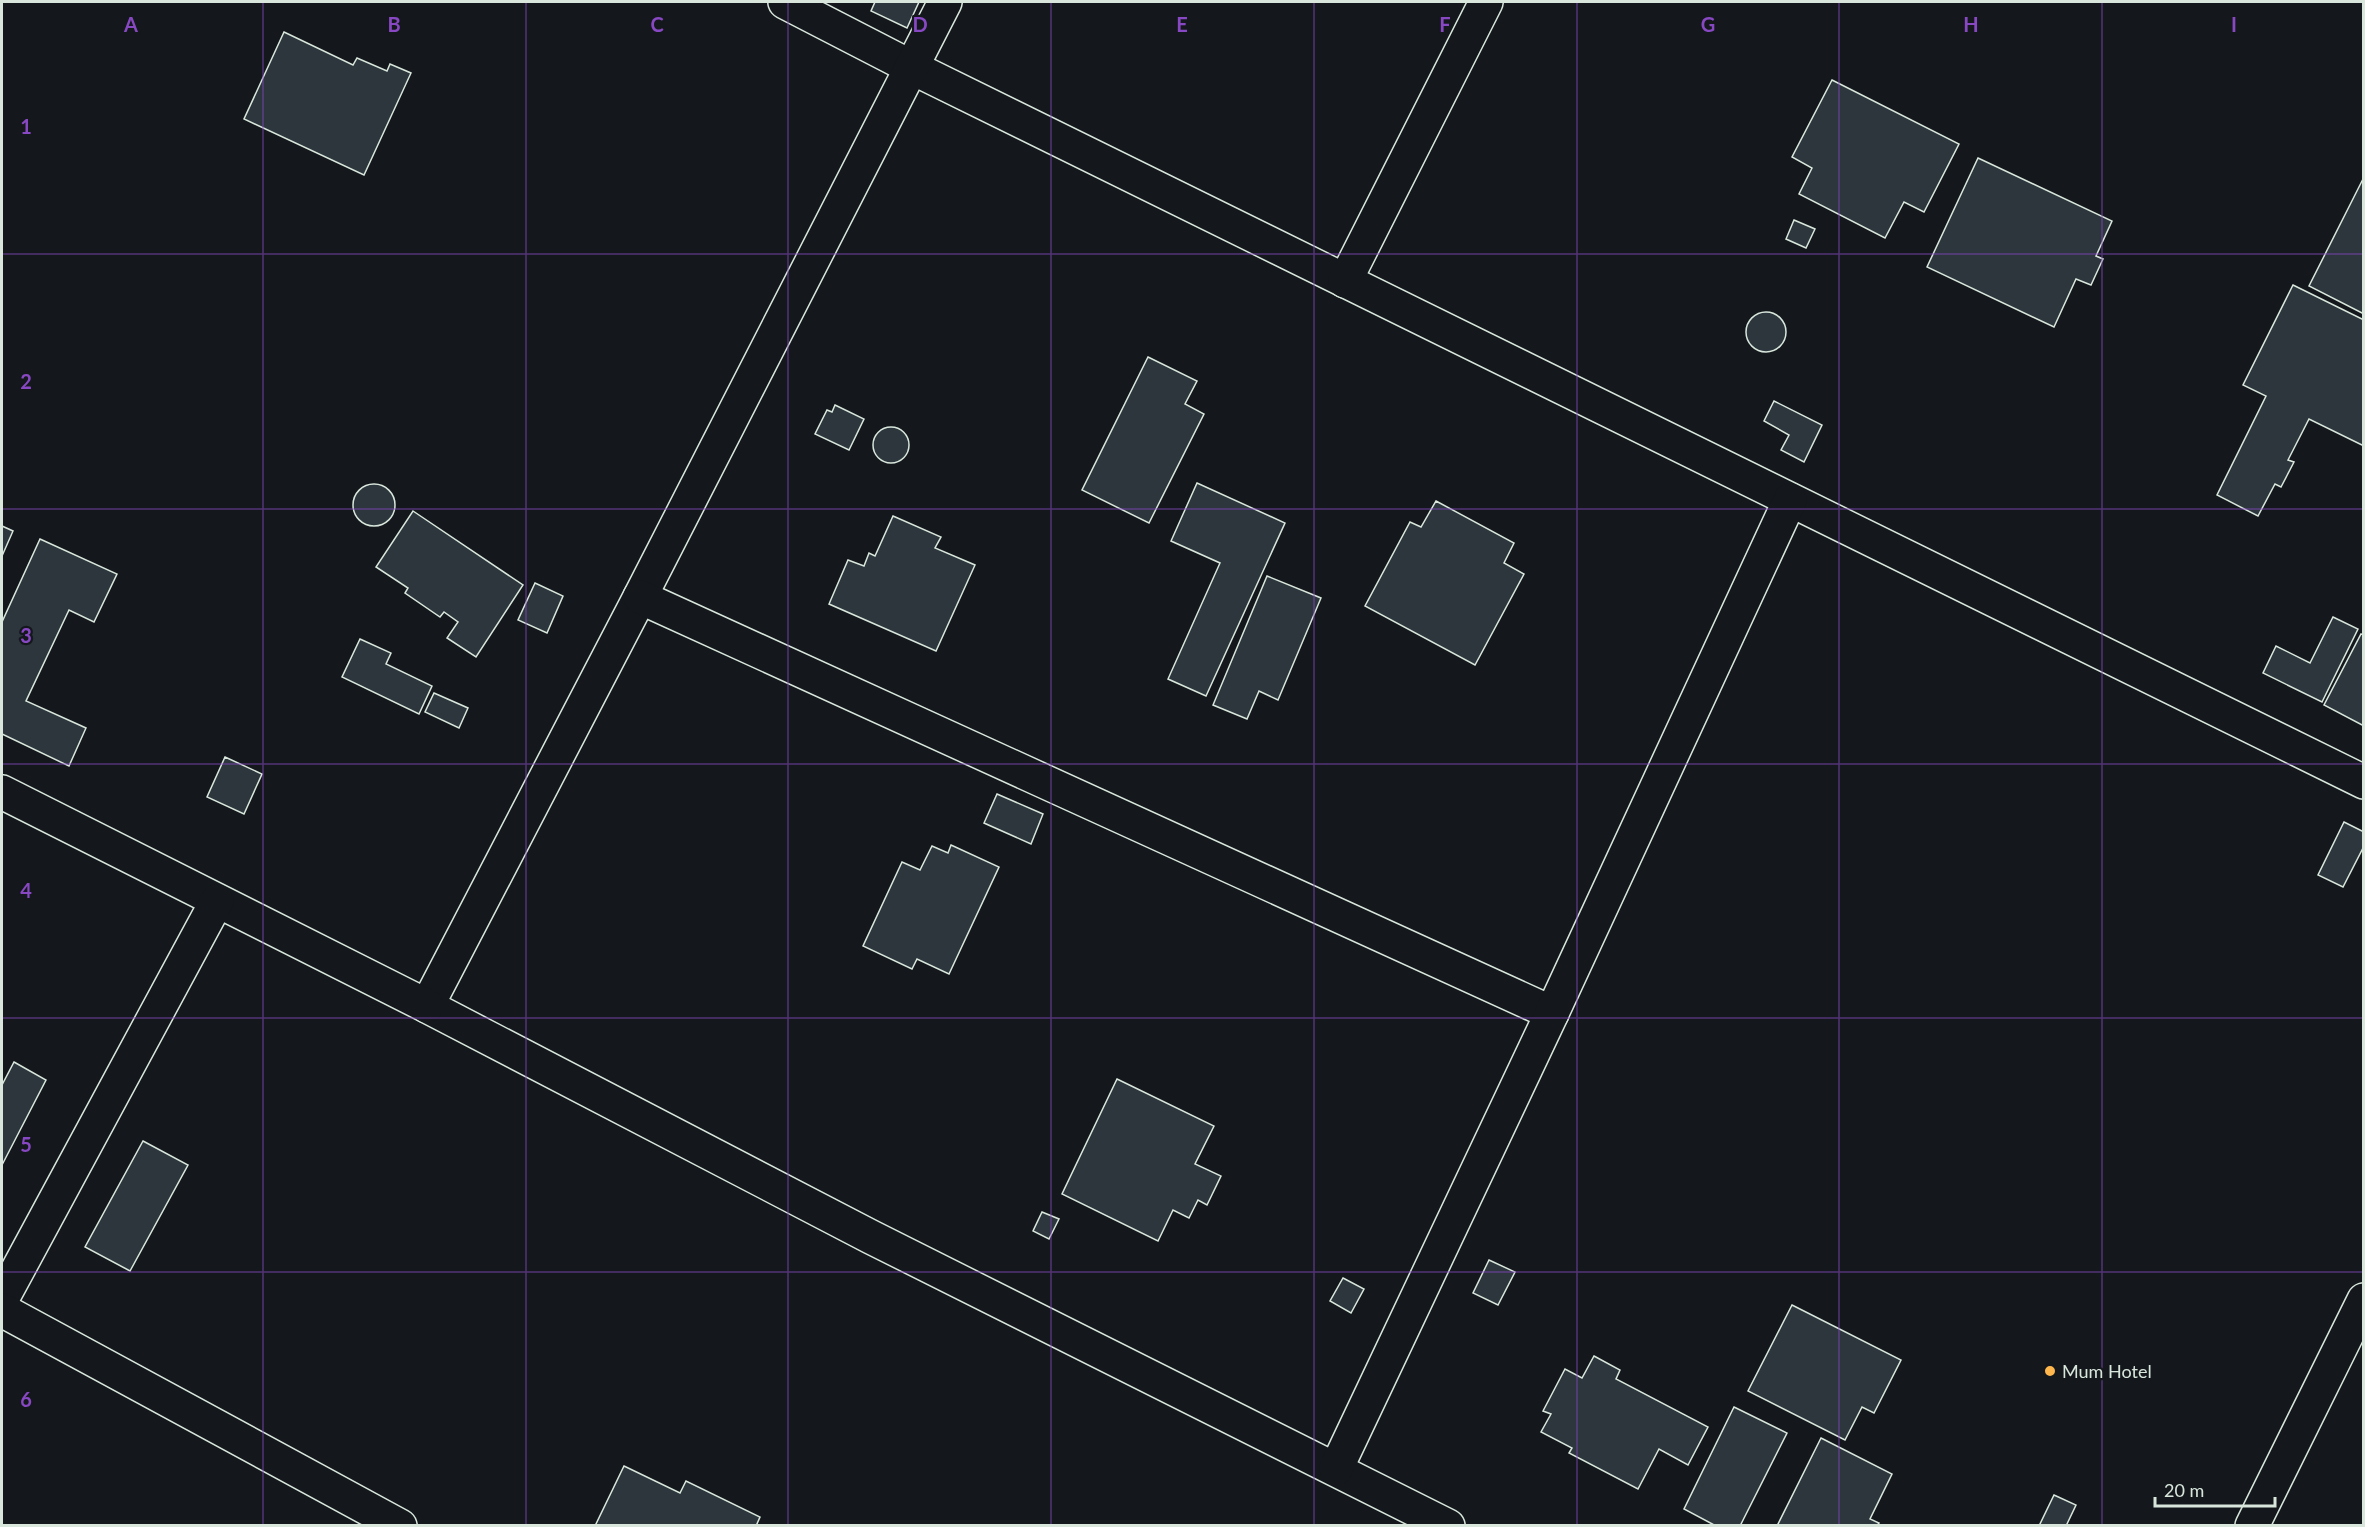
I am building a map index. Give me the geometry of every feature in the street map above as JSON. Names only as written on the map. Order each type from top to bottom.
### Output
[{"type":"main road","points":[[785,2],[911,67],[2364,782]]},
{"type":"main road","points":[[427,1006],[945,2]]},
{"type":"main road","points":[[1345,281],[1486,2]]},
{"type":"main road","points":[[1336,1469],[1552,1013],[1790,500]]},
{"type":"main road","points":[[640,597],[1552,1013]]},
{"type":"main road","points":[[2,792],[427,1006],[871,1237],[1448,1526]]},
{"type":"main road","points":[[2,1299],[217,901]]},
{"type":"main road","points":[[2252,1526],[2364,1300]]},
{"type":"main road","points":[[2,1310],[400,1526]]},
{"type":"building","points":[[875,2],[919,2],[907,28],[871,11]]},
{"type":"building","points":[[284,32],[353,65],[357,58],[387,71],[390,64],[411,73],[364,175],[244,119]]},
{"type":"building","points":[[1832,80],[1959,144],[1924,212],[1904,202],[1885,238],[1799,194],[1812,168],[1792,157]]},
{"type":"building","points":[[1978,158],[2112,221],[2096,256],[2103,259],[2091,285],[2076,279],[2054,327],[1927,267]]},
{"type":"building","points":[[2364,177],[2364,314],[2309,286]]},
{"type":"building","points":[[1794,220],[1815,229],[1806,248],[1786,239]]},
{"type":"building","points":[[2293,285],[2364,320],[2364,446],[2309,419],[2288,460],[2294,462],[2281,487],[2275,484],[2258,516],[2217,495],[2266,396],[2243,385]]},
{"type":"building","points":[[1766,312],[1780,318],[1786,332],[1780,346],[1766,352],[1752,346],[1746,332],[1752,318]]},
{"type":"building","points":[[1148,357],[1197,381],[1185,404],[1204,414],[1149,523],[1082,490]]},
{"type":"building","points":[[1774,401],[1822,425],[1804,462],[1781,450],[1789,435],[1764,421]]},
{"type":"building","points":[[835,405],[864,419],[849,450],[815,434],[827,410],[832,412]]},
{"type":"building","points":[[891,427],[904,432],[909,445],[904,458],[891,463],[878,458],[873,445],[878,432]]},
{"type":"building","points":[[1197,483],[1285,523],[1206,696],[1168,679],[1220,563],[1171,541]]},
{"type":"building","points":[[374,484],[389,490],[395,505],[389,520],[374,526],[359,520],[353,505],[359,490]]},
{"type":"building","points":[[1436,501],[1514,543],[1504,563],[1524,574],[1475,665],[1365,606],[1410,522],[1421,527]]},
{"type":"building","points":[[413,511],[523,585],[476,657],[447,638],[458,622],[444,612],[440,617],[405,593],[408,588],[376,567]]},
{"type":"building","points":[[893,516],[941,537],[935,548],[975,565],[936,651],[829,604],[848,560],[864,566],[869,553],[875,556]]},
{"type":"building","points":[[2,526],[13,531],[2,556]]},
{"type":"building","points":[[40,539],[117,574],[94,622],[69,610],[26,701],[86,728],[69,766],[2,734],[2,622]]},
{"type":"building","points":[[1267,576],[1321,598],[1278,700],[1259,691],[1247,719],[1213,705]]},
{"type":"building","points":[[535,583],[563,596],[547,633],[518,620]]},
{"type":"building","points":[[2333,617],[2358,629],[2322,702],[2263,673],[2276,646],[2310,663]]},
{"type":"building","points":[[2361,634],[2364,635],[2364,726],[2324,705]]},
{"type":"building","points":[[360,639],[391,653],[386,664],[432,686],[419,714],[342,677]]},
{"type":"building","points":[[434,693],[468,708],[459,728],[425,712]]},
{"type":"building","points":[[225,757],[262,774],[244,814],[207,797]]},
{"type":"building","points":[[997,794],[1043,814],[1031,844],[984,823]]},
{"type":"building","points":[[2344,822],[2364,832],[2364,846],[2343,887],[2318,875]]},
{"type":"building","points":[[951,845],[999,867],[949,974],[917,959],[912,969],[863,946],[902,862],[920,870],[932,846],[948,853]]},
{"type":"building","points":[[14,1062],[46,1080],[2,1165],[2,1085]]},
{"type":"building","points":[[1117,1079],[1214,1126],[1195,1164],[1221,1176],[1207,1205],[1198,1200],[1189,1218],[1173,1210],[1158,1241],[1062,1194]]},
{"type":"building","points":[[143,1141],[188,1165],[130,1271],[85,1247]]},
{"type":"building","points":[[1042,1212],[1059,1219],[1049,1239],[1033,1231]]},
{"type":"building","points":[[1489,1260],[1515,1272],[1498,1305],[1473,1293]]},
{"type":"building","points":[[1343,1278],[1364,1289],[1351,1313],[1330,1301]]},
{"type":"building","points":[[1792,1305],[1901,1360],[1874,1413],[1862,1407],[1845,1440],[1748,1391]]},
{"type":"building","points":[[1594,1356],[1620,1370],[1616,1379],[1708,1427],[1688,1465],[1659,1449],[1638,1489],[1569,1453],[1572,1448],[1541,1432],[1551,1414],[1543,1411],[1565,1369],[1582,1378]]},
{"type":"building","points":[[1734,1407],[1787,1433],[1740,1526],[1716,1526],[1684,1509]]},
{"type":"building","points":[[1821,1438],[1892,1474],[1870,1519],[1879,1523],[1877,1526],[1777,1526]]},
{"type":"building","points":[[624,1466],[680,1493],[686,1481],[760,1517],[756,1526],[595,1526]]},
{"type":"building","points":[[2054,1495],[2076,1505],[2066,1526],[2039,1526]]},
{"type":"place","name":"Mum Hotel","points":[[2050,1371]]}]
